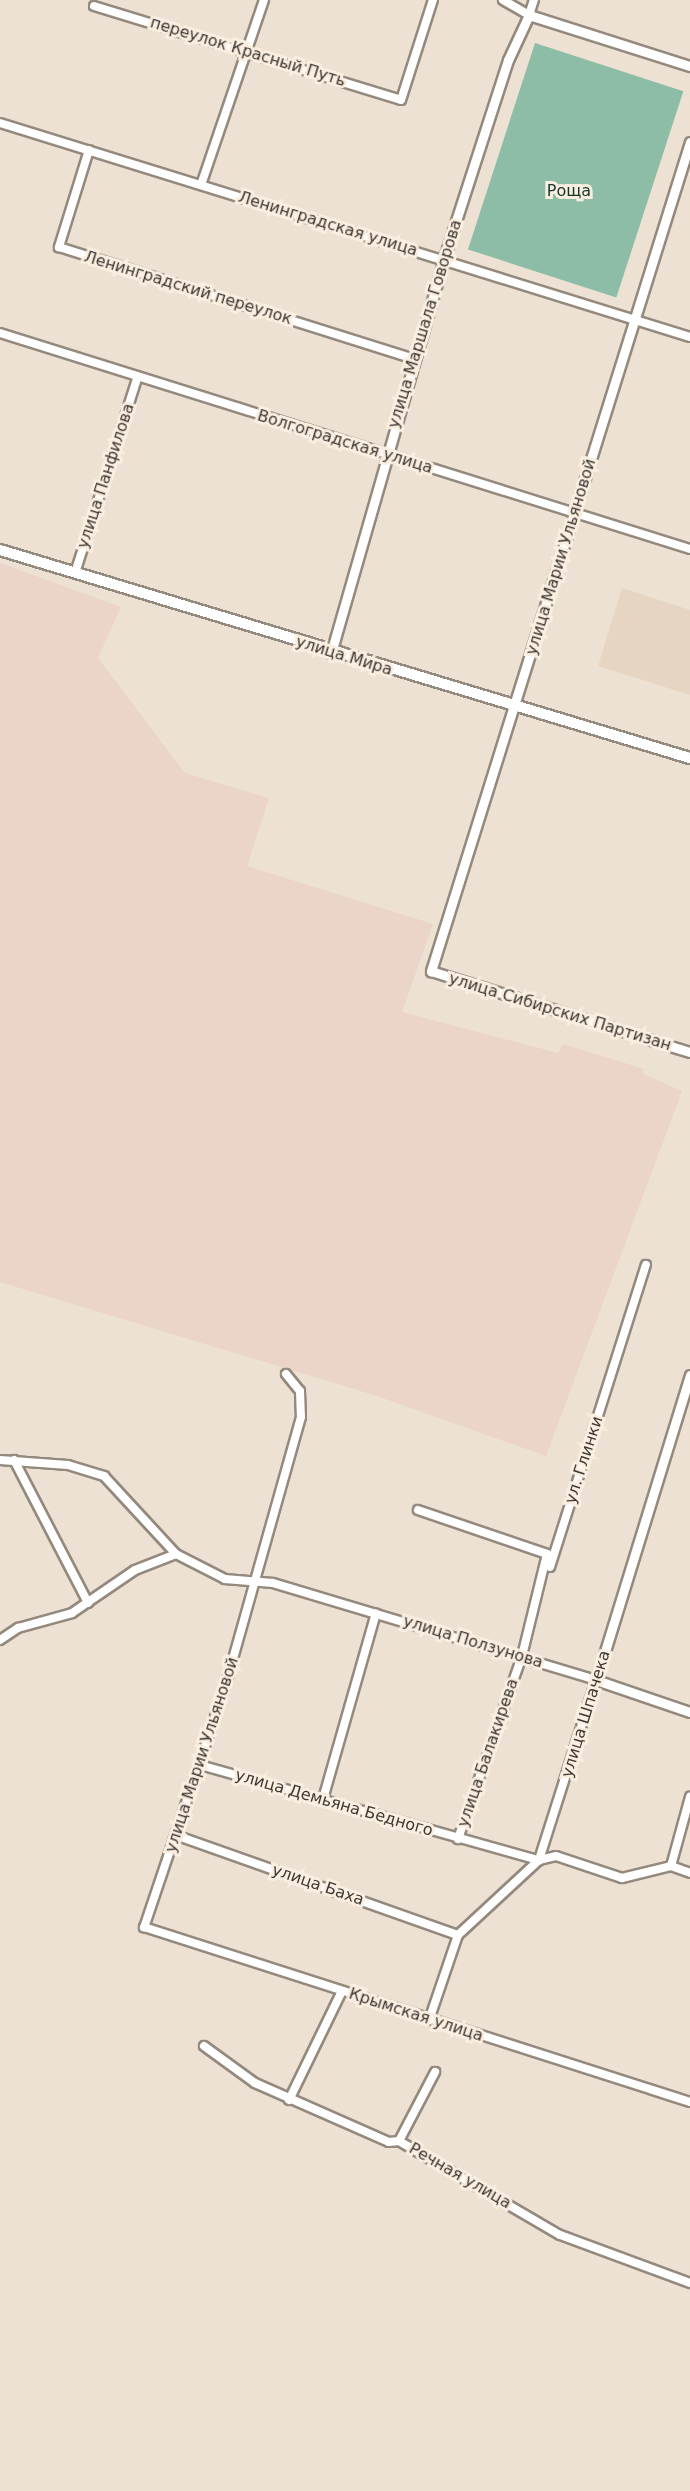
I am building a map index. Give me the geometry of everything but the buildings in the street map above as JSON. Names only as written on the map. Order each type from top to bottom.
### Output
[{"type":"main road","name":"улица Мира","points":[[0,550],[331,653],[690,758]]},
{"type":"street","points":[[201,185],[245,48],[264,0]]},
{"type":"street","name":"переулок Красный Путь","points":[[94,6],[245,48],[402,100],[433,0]]},
{"type":"street","points":[[503,0],[529,15],[690,66]]},
{"type":"street","name":"улица Маршала Говорова","points":[[331,653],[385,454],[444,258],[508,60],[534,0]]},
{"type":"street","name":"Ленинградская улица","points":[[0,123],[444,258],[690,337]]},
{"type":"street","name":"улица Марии Ульяновой","points":[[431,971],[690,142]]},
{"type":"street","name":"Ленинградский переулок","points":[[88,150],[59,247],[414,359]]},
{"type":"street","name":"Волгоградская улица","points":[[0,333],[137,379],[385,454],[573,515],[690,549]]},
{"type":"street","name":"улица Панфилова","points":[[75,573],[137,379]]},
{"type":"street","name":"улица Сибирских Партизан","points":[[431,971],[690,1052]]},
{"type":"street","name":"ул. Глинки","points":[[522,1656],[646,1265]]},
{"type":"street","name":"улица Марии Ульяновой","points":[[144,1927],[178,1836],[200,1765],[301,1416],[300,1391],[286,1374]]},
{"type":"street","name":"улица Шпачека","points":[[429,2020],[458,1935],[539,1860],[690,1375]]},
{"type":"street","points":[[0,1460],[68,1465],[104,1476],[176,1554],[135,1570],[88,1603],[0,1640]]},
{"type":"street","points":[[14,1460],[88,1603]]},
{"type":"street","name":"улица Балакирева","points":[[418,1510],[547,1554],[522,1656],[458,1839]]},
{"type":"street","name":"улица Ползунова","points":[[176,1554],[225,1579],[254,1582],[376,1613],[522,1656],[690,1712]]},
{"type":"street","points":[[323,1800],[376,1613]]},
{"type":"street","name":"улица Демьяна Бедного","points":[[200,1765],[458,1839],[539,1860],[556,1856],[622,1878],[671,1866]]},
{"type":"street","points":[[690,1797],[671,1866],[690,1873]]},
{"type":"street","name":"улица Баха","points":[[178,1836],[458,1935]]},
{"type":"street","name":"Крымская улица","points":[[144,1927],[690,2102]]},
{"type":"street","points":[[289,2100],[342,1991]]},
{"type":"street","name":"Речная улица","points":[[204,2046],[289,2100],[389,2142],[399,2141],[560,2235],[690,2283]]},
{"type":"street","points":[[399,2141],[435,2072]]},
{"type":"shaded area","points":[[0,563],[121,607],[98,658],[185,773],[269,798],[247,866],[433,924],[402,1012],[558,1053],[563,1044],[644,1069],[643,1074],[682,1091],[546,1456],[377,1396],[0,1282]]},
{"type":"shaded area","points":[[622,588],[690,610],[690,695],[598,666]]},
{"type":"green space","name":"Роща","points":[[535,43],[683,91],[616,298],[468,249]]}]
